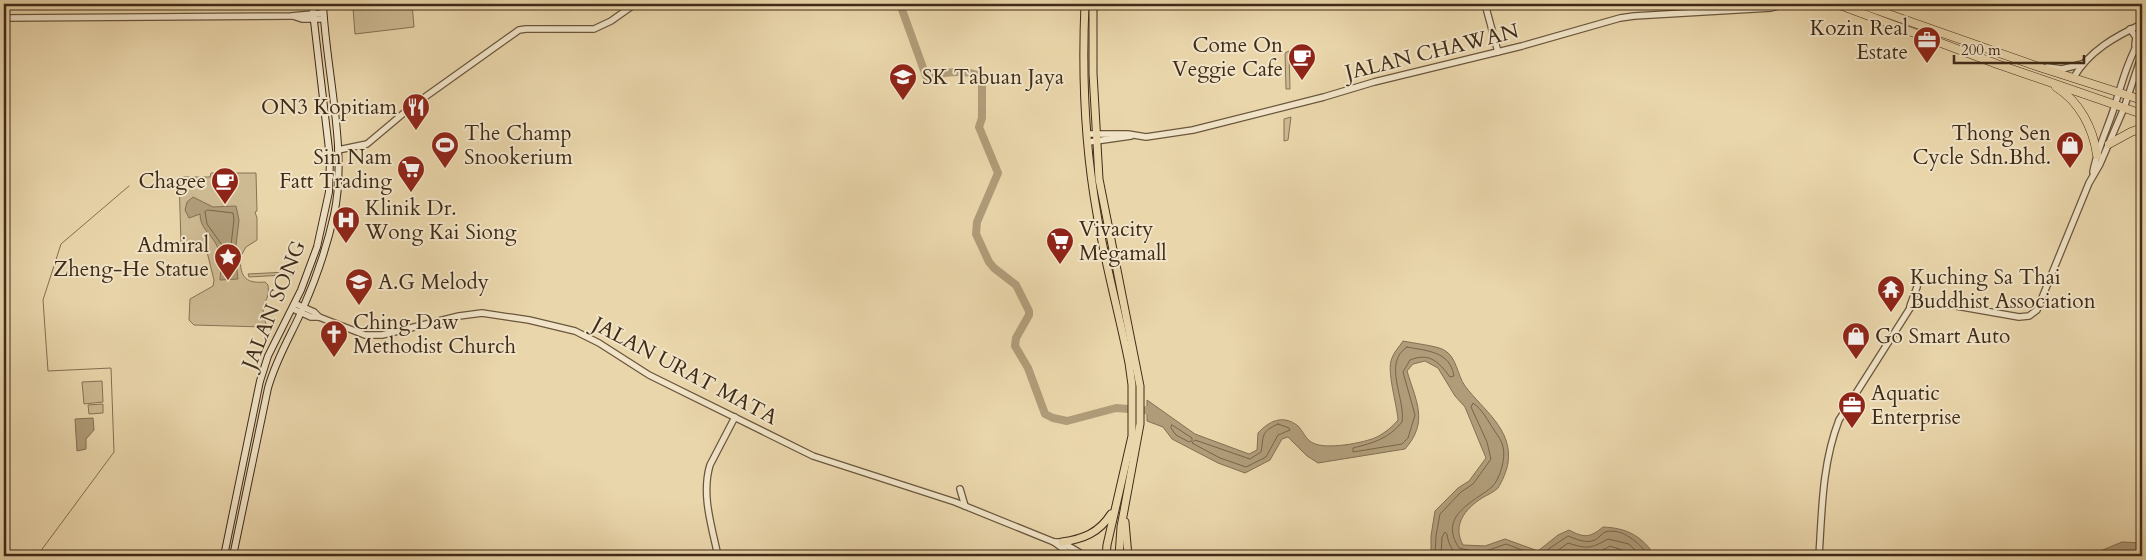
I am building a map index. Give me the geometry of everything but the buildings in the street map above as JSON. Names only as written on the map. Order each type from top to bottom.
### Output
[{"type":"highway","points":[[1837,4],[2142,114]]},
{"type":"highway","points":[[1860,4],[2038,67],[2119,91],[2142,100]]},
{"type":"highway","points":[[2042,79],[2060,90],[2074,102],[2090,126],[2097,156]]},
{"type":"highway","points":[[2109,144],[2142,128]]},
{"type":"main road","name":"JALAN SONG","points":[[224,556],[260,381],[268,356],[294,306],[317,247],[329,192],[330,158],[312,4]]},
{"type":"main road","name":"JALAN SONG","points":[[233,556],[268,388],[275,364],[302,310],[325,249],[334,216],[338,185],[338,150],[323,4]]},
{"type":"main road","points":[[1085,4],[1085,65],[1089,142],[1097,214],[1132,385],[1132,436],[1106,545],[1106,556]]},
{"type":"main road","points":[[1093,4],[1092,58],[1099,179],[1105,217],[1137,362],[1140,386],[1140,424],[1119,542],[1119,556]]},
{"type":"main road","points":[[1058,542],[1084,538],[1092,534],[1107,521],[1115,507]]},
{"type":"main road","points":[[1124,512],[1128,556]]},
{"type":"street","points":[[338,150],[366,144],[411,107],[518,30],[526,28],[594,29],[635,4]]},
{"type":"street","points":[[1485,4],[1498,52]]},
{"type":"street","name":"JALAN CHAWAN","points":[[1097,138],[1146,137],[1193,130],[1634,16],[1771,8],[1785,4]]},
{"type":"street","points":[[4,18],[324,16]]},
{"type":"street","points":[[2074,77],[2084,63],[2110,39],[2142,24]]},
{"type":"street","points":[[2130,29],[2136,37],[2135,47]]},
{"type":"street","points":[[1819,556],[1826,464],[1839,420],[1909,310],[1917,301],[2010,316],[2024,316],[2034,313],[2043,300],[2060,253],[2093,174],[2097,156],[2135,47],[2142,36]]},
{"type":"street","points":[[2093,174],[2100,164],[2124,108],[2142,54]]},
{"type":"street","points":[[2038,67],[2062,69],[2084,63]]},
{"type":"street","points":[[1089,134],[1097,138]]},
{"type":"street","points":[[1089,142],[1097,138]]},
{"type":"street","points":[[1909,310],[1917,287]]},
{"type":"street","name":"JALAN URAT MATA","points":[[294,306],[302,310],[314,312],[319,317],[358,332],[376,336],[474,313],[485,313],[556,326],[592,338],[649,375],[813,456],[965,506],[1058,542]]},
{"type":"street","points":[[718,556],[707,498],[708,474],[710,465],[734,417]]},
{"type":"street","points":[[960,489],[965,506]]},
{"type":"street","points":[[1058,542],[1073,556]]},
{"type":"street","points":[[1058,542],[1085,556]]},
{"type":"shaded area","points":[[412,4],[414,27],[355,34],[353,8]]},
{"type":"shaded area","points":[[1289,51],[1290,89],[1286,89],[1285,53]]},
{"type":"shaded area","points":[[1291,117],[1288,140],[1284,141],[1284,119]]},
{"type":"shaded area","points":[[211,173],[217,173],[220,177],[231,176],[234,173],[256,173],[257,211],[255,212],[257,218],[257,240],[246,247],[242,254],[240,254],[240,261],[242,273],[247,280],[265,282],[268,285],[268,295],[263,309],[266,324],[263,327],[194,325],[189,320],[190,299],[213,286],[214,280],[206,248],[181,244],[179,177],[210,177]]},
{"type":"shaded area","points":[[295,273],[294,277],[284,275],[249,277],[248,274]]},
{"type":"shaded area","points":[[102,381],[103,402],[84,404],[82,382]]},
{"type":"shaded area","points":[[103,404],[103,413],[89,414],[88,405]]},
{"type":"water","points":[[193,197],[213,207],[236,206],[239,220],[235,254],[238,279],[220,280],[220,257],[216,244],[203,227],[200,214],[189,218],[185,210],[187,202]]},
{"type":"water","points":[[1403,341],[1436,347],[1448,353],[1452,357],[1465,386],[1495,421],[1506,440],[1508,463],[1504,476],[1495,491],[1476,502],[1462,518],[1459,531],[1463,545],[1485,546],[1505,539],[1538,551],[1558,535],[1569,530],[1587,536],[1603,527],[1619,529],[1633,534],[1645,543],[1655,556],[1431,556],[1431,536],[1435,511],[1458,488],[1469,481],[1486,458],[1465,407],[1455,396],[1438,368],[1425,361],[1413,364],[1407,371],[1417,402],[1419,420],[1417,430],[1405,449],[1318,463],[1307,456],[1288,437],[1282,439],[1270,460],[1245,473],[1218,463],[1172,439],[1163,427],[1147,421],[1147,400],[1195,434],[1249,454],[1257,450],[1258,433],[1272,422],[1282,420],[1287,420],[1298,426],[1308,440],[1319,445],[1345,445],[1371,439],[1386,431],[1398,420],[1390,363]]},
{"type":"water","points":[[93,418],[94,430],[86,439],[86,449],[77,451],[75,419]]},
{"type":"water","points":[[2122,542],[2142,543],[2142,556],[2088,556]]},
{"type":"waterway","points":[[900,4],[926,76],[931,77],[953,72],[970,73],[978,75],[982,83],[982,118],[979,127],[998,173],[977,222],[976,234],[989,262],[1016,285],[1029,311],[1029,315],[1016,338],[1015,346],[1028,368],[1045,414],[1067,421],[1116,408],[1154,411],[1157,413]]},
{"type":"waterway","points":[[37,556],[114,452],[111,368],[48,371],[43,300],[61,244],[129,186]]},
{"type":"place","name":"Kozin Real Estate","points":[[1927,64]]},
{"type":"place","name":"Come On Veggie Cafe","points":[[1302,81]]},
{"type":"place","name":"SK Tabuan Jaya","points":[[903,101]]},
{"type":"place","name":"ON3 Kopitiam","points":[[416,131]]},
{"type":"place","name":"The Champ Snookerium","points":[[445,169]]},
{"type":"place","name":"Thong Sen Cycle Sdn.Bhd.","points":[[2070,169]]},
{"type":"place","name":"Sin Nam Fatt Trading","points":[[411,193]]},
{"type":"place","name":"Chagee","points":[[225,205]]},
{"type":"place","name":"Klinik Dr. Wong Kai Siong","points":[[346,244]]},
{"type":"place","name":"Vivacity Megamall","points":[[1060,265]]},
{"type":"place","name":"Admiral Zheng-He Statue","points":[[228,281]]},
{"type":"place","name":"A.G Melody","points":[[359,306]]},
{"type":"place","name":"Kuching Sa Thai Buddhist Association","points":[[1891,313]]},
{"type":"place","name":"Ching Daw Methodist Church","points":[[334,358]]},
{"type":"place","name":"Go Smart Auto","points":[[1856,360]]},
{"type":"place","name":"Aquatic Enterprise","points":[[1852,429]]}]
